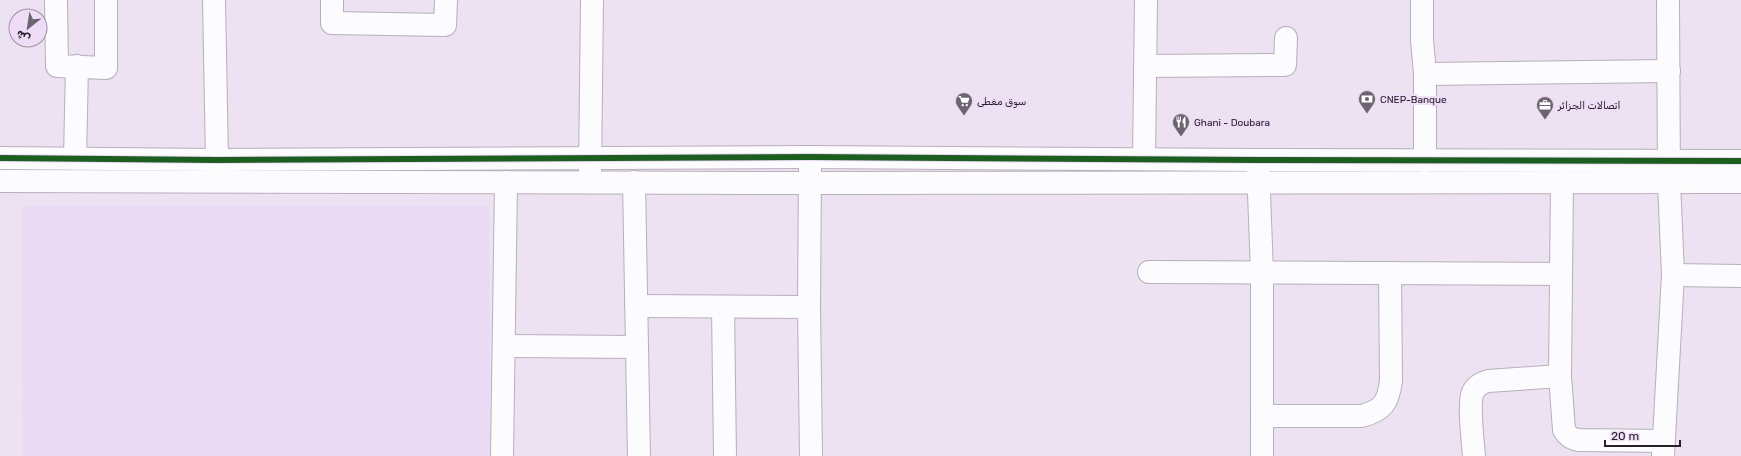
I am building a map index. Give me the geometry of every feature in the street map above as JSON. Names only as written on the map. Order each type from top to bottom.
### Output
[{"type":"street","points":[[56,0],[57,66],[106,68],[106,0]]},
{"type":"street","points":[[214,0],[217,160]]},
{"type":"street","points":[[332,0],[332,23],[445,25],[446,0]]},
{"type":"street","points":[[590,182],[592,0]]},
{"type":"street","points":[[1144,159],[1146,0]]},
{"type":"street","points":[[1422,0],[1422,40],[1425,74],[1425,161]]},
{"type":"street","points":[[1562,182],[1560,376],[1563,425],[1567,435],[1572,439],[1600,448],[1663,449],[1673,275],[1669,171],[1668,0]]},
{"type":"street","points":[[1145,66],[1285,66],[1286,38]]},
{"type":"street","points":[[75,158],[76,66]]},
{"type":"street","points":[[1425,74],[1669,71]]},
{"type":"street","points":[[810,157],[809,307],[811,456]]},
{"type":"street","points":[[0,158],[217,160],[810,157],[1425,161],[1669,171],[1741,182]]},
{"type":"street","points":[[1258,160],[1262,272],[1262,456]]},
{"type":"street","points":[[0,181],[810,183],[1562,182],[1669,171],[1741,160]]},
{"type":"street","points":[[502,456],[506,182]]},
{"type":"street","points":[[634,182],[639,456]]},
{"type":"street","points":[[1149,272],[1561,274]]},
{"type":"street","points":[[1262,416],[1362,416],[1374,412],[1383,406],[1389,394],[1391,381],[1390,273]]},
{"type":"street","points":[[1673,275],[1741,276]]},
{"type":"street","points":[[636,306],[809,307]]},
{"type":"street","points":[[723,307],[725,456]]},
{"type":"street","points":[[504,346],[637,347]]},
{"type":"street","points":[[1474,456],[1471,399],[1477,386],[1488,381],[1560,376]]},
{"type":"shaded area","points":[[22,205],[489,205],[490,456],[23,456]]},
{"type":"cycle path","points":[[0,158],[217,160],[810,157],[1741,161]]},
{"type":"place","name":"CNEP-Banque","points":[[1367,114]]},
{"type":"place","name":"سوق مغطى","points":[[964,116]]},
{"type":"place","name":"اتصالات الجزائر","points":[[1545,120]]},
{"type":"place","name":"Ghani - Doubara","points":[[1181,137]]}]
